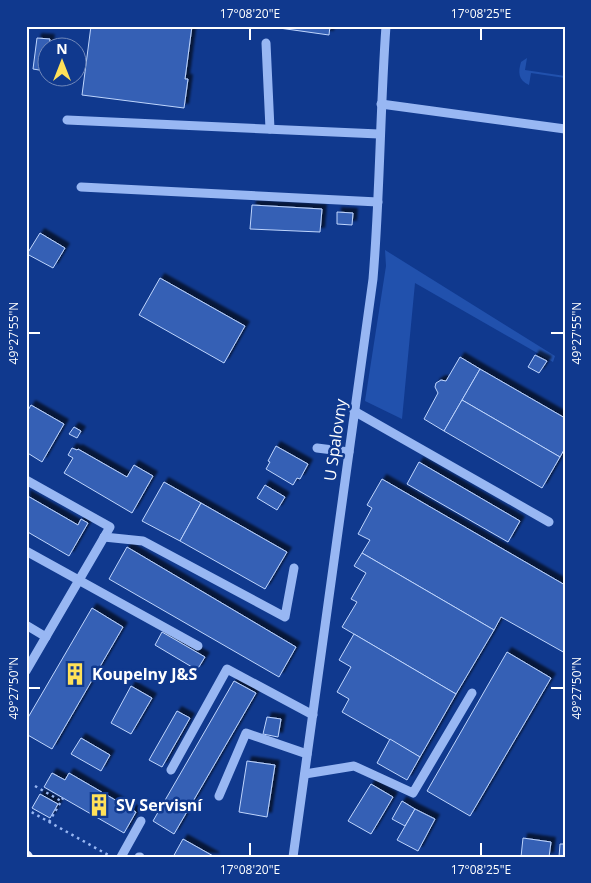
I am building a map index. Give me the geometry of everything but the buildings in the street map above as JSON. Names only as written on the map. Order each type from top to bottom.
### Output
[{"type":"street","name":"U Spalovny","points":[[293,857],[373,279],[386,26]]},
{"type":"street","points":[[266,43],[270,129]]},
{"type":"street","points":[[381,104],[565,129]]},
{"type":"street","points":[[67,120],[380,134]]},
{"type":"street","points":[[81,187],[378,202]]},
{"type":"street","points":[[354,412],[548,522]]},
{"type":"street","points":[[317,448],[349,452]]},
{"type":"street","points":[[26,480],[110,527],[26,671]]},
{"type":"street","points":[[104,537],[143,541],[284,617],[294,568]]},
{"type":"street","points":[[26,551],[198,646]]},
{"type":"street","points":[[26,625],[46,637]]},
{"type":"street","points":[[171,770],[227,669],[313,715]]},
{"type":"street","points":[[304,774],[354,766],[413,794],[472,692]]},
{"type":"street","points":[[219,796],[246,733],[307,754]]},
{"type":"street","points":[[121,857],[142,821]]},
{"type":"path","points":[[35,786],[62,800],[49,822]]},
{"type":"path","points":[[26,809],[110,857]]},
{"type":"shaded area","points":[[527,58],[525,70],[565,76],[565,78],[531,73],[529,85],[525,83],[521,78],[519,69],[521,62]]},
{"type":"shaded area","points":[[385,250],[555,356],[553,362],[415,283],[402,419],[365,401],[386,266]]},
{"type":"place","name":"Koupelny J&S","points":[[75,674]]},
{"type":"place","name":"SV Servisní","points":[[99,805]]}]
